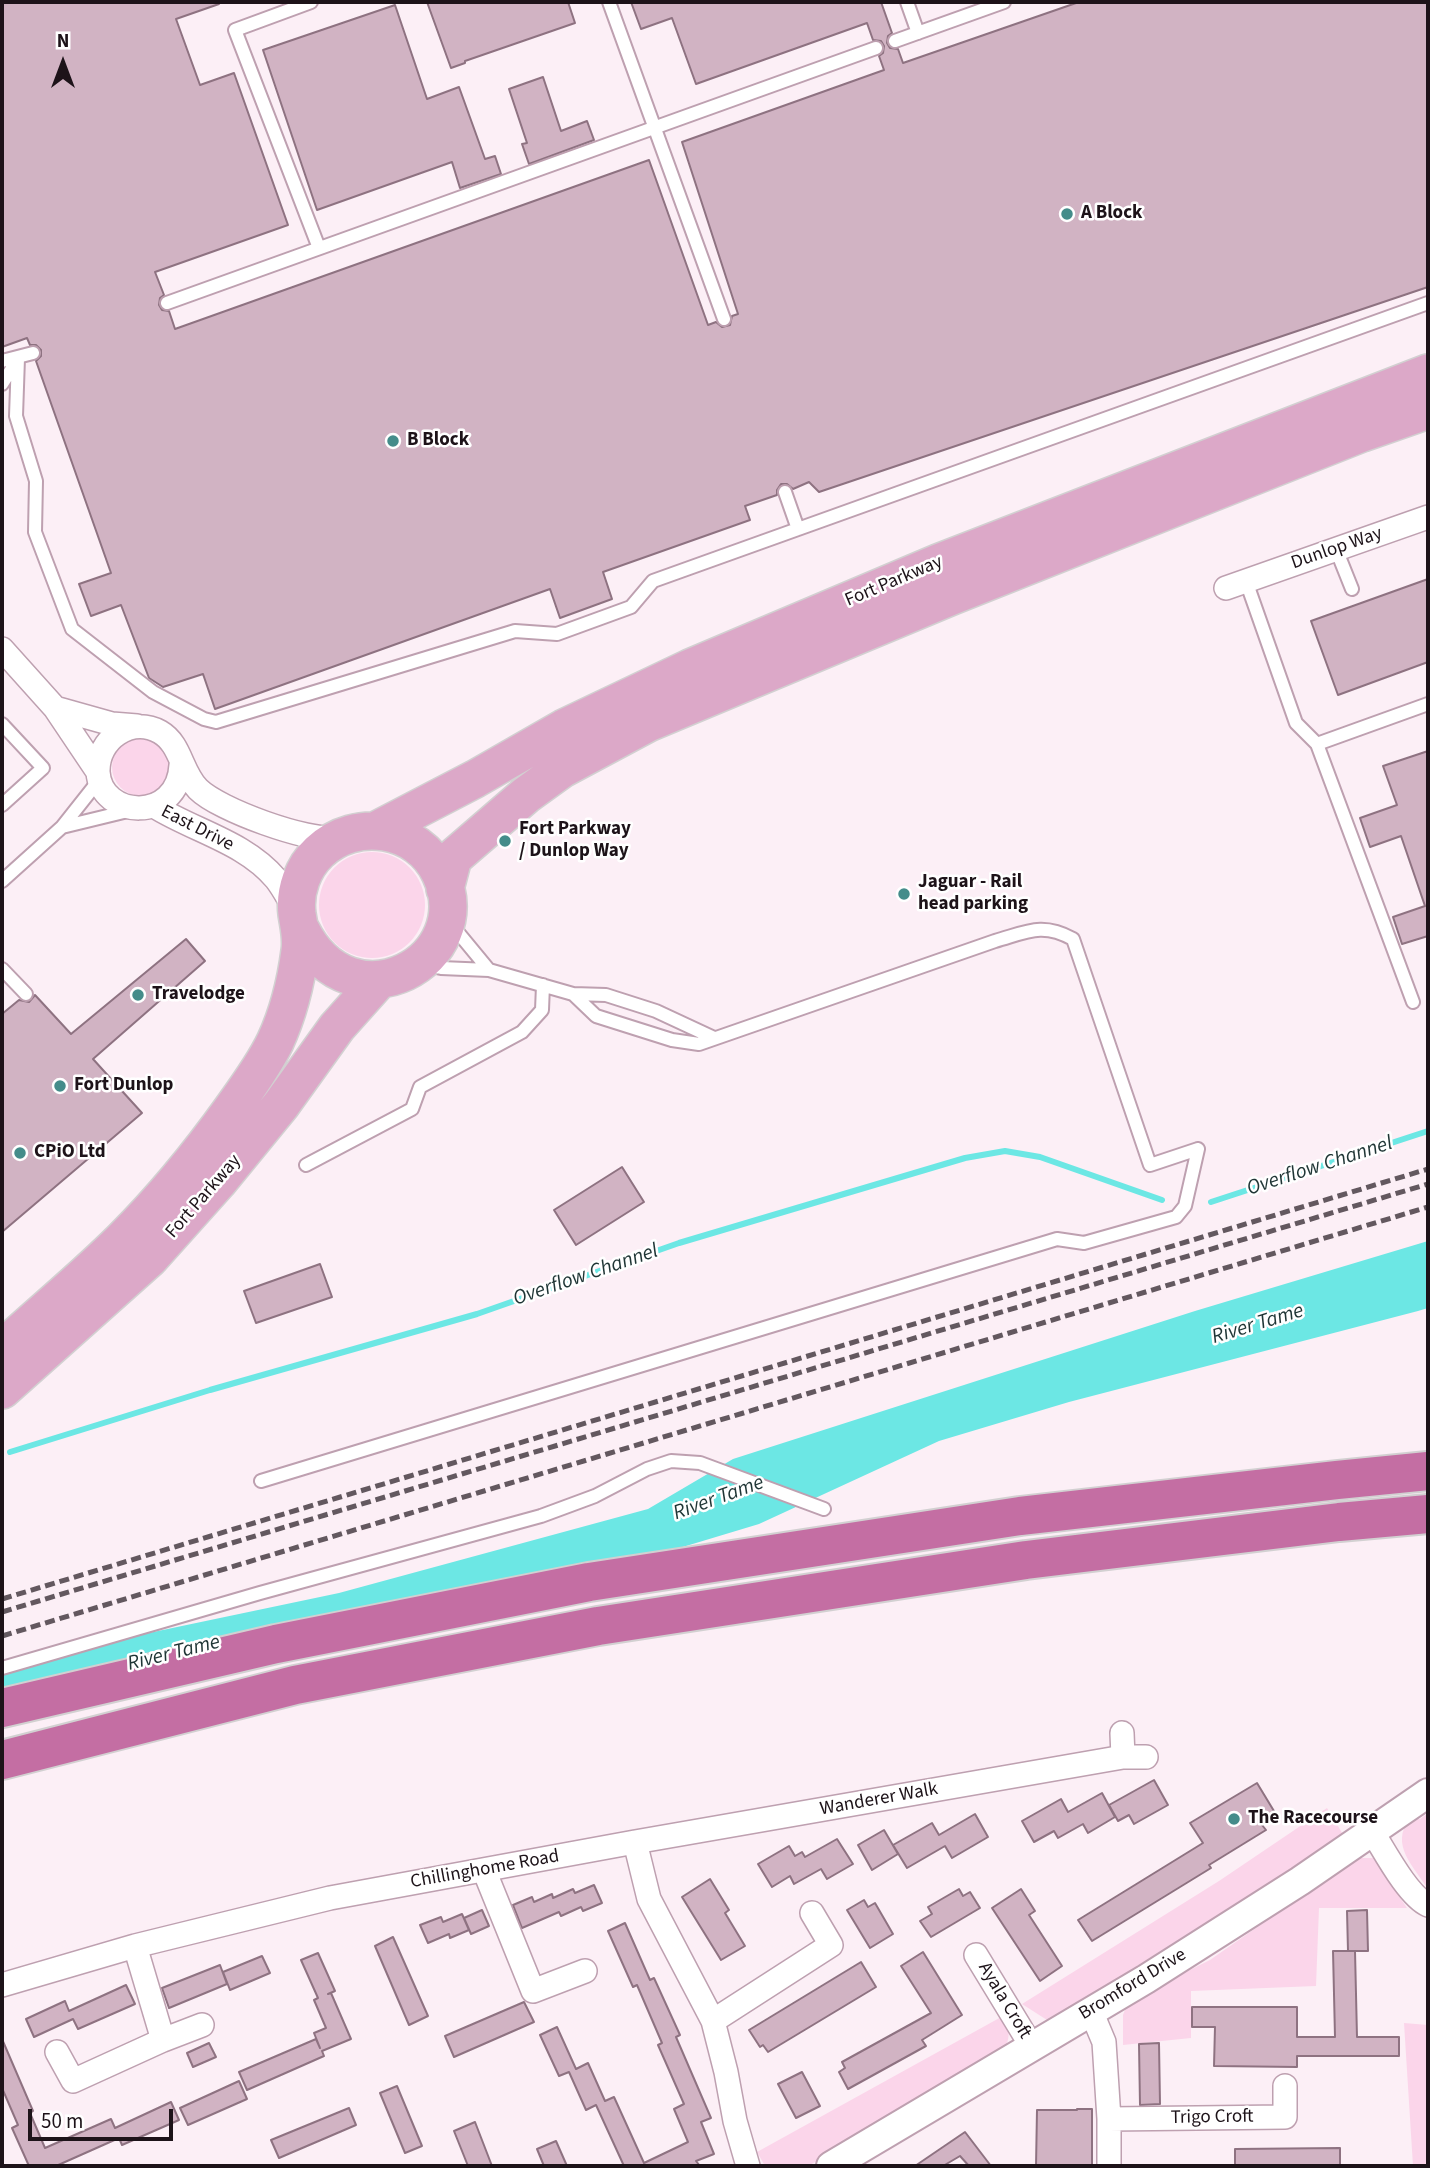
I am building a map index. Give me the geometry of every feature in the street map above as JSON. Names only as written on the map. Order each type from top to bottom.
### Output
[{"type":"highway","points":[[2,1708],[276,1644],[589,1582],[1020,1516],[1428,1471]]},
{"type":"highway","points":[[2,1760],[295,1685],[598,1626],[1026,1560],[1339,1522],[1428,1514]]},
{"type":"main road","name":"Fort Parkway","points":[[2,1349],[123,1238],[201,1153],[274,1044],[290,1003],[301,949],[297,899],[303,874],[318,853],[339,838],[351,833],[377,830],[475,779],[564,728],[690,668],[938,563],[1428,373]]},
{"type":"main road","name":"Fort Parkway","points":[[299,921],[317,955],[340,973],[359,979],[379,980],[401,974],[420,963],[437,943],[453,858],[526,795],[562,769],[648,723],[951,596],[1362,433],[1428,410]]},
{"type":"main road","points":[[377,830],[400,836],[421,849],[440,874],[445,904]]},
{"type":"main road","name":"Fort Parkway","points":[[2,1390],[150,1258],[218,1182],[281,1105],[337,1027],[379,980]]},
{"type":"street","name":"Dunlop Way","points":[[1236,584],[1428,517]]},
{"type":"street","points":[[2,649],[55,708],[113,800],[144,808],[163,802],[177,785],[181,765],[179,755],[168,738],[150,728],[112,724],[55,708]]},
{"type":"street","points":[[99,776],[100,755],[109,740],[123,730],[140,726]]},
{"type":"street","name":"East Drive","points":[[181,765],[199,790],[228,807],[298,835],[326,840],[339,838]]},
{"type":"street","name":"East Drive","points":[[144,808],[233,845],[276,879],[299,921]]},
{"type":"street","name":"Wanderer Walk","points":[[635,1842],[1134,1757],[1122,1733]]},
{"type":"street","name":"Bromford Drive","points":[[831,2166],[1032,2047],[1289,1888],[1428,1793]]},
{"type":"street","points":[[1373,1833],[1403,1879],[1421,1902],[1428,1905]]},
{"type":"street","points":[[635,1842],[649,1899],[713,2021],[748,2166]]},
{"type":"street","name":"Chillinghome Road","points":[[2,1985],[135,1946],[330,1898],[635,1842]]},
{"type":"street","points":[[484,1870],[533,1991],[585,1971]]},
{"type":"street","points":[[713,2021],[831,1945],[812,1913]]},
{"type":"street","points":[[135,1946],[163,2040]]},
{"type":"street","name":"Ayala Croft","points":[[976,1955],[1032,2047]]},
{"type":"street","points":[[1091,2011],[1104,2042],[1109,2166]]},
{"type":"street","points":[[57,2052],[73,2081],[202,2025]]},
{"type":"street","name":"Trigo Croft","points":[[1109,2119],[1284,2117],[1285,2085]]},
{"type":"lane","points":[[311,2],[235,30],[319,248]]},
{"type":"lane","points":[[610,2],[724,319]]},
{"type":"lane","points":[[907,2],[918,33]]},
{"type":"lane","points":[[895,41],[1004,2]]},
{"type":"lane","points":[[166,303],[876,48]]},
{"type":"lane","points":[[18,358],[16,416],[36,481],[35,533],[72,629],[147,688],[204,719],[216,722],[515,631],[557,634],[632,607],[653,581],[1428,303]]},
{"type":"lane","points":[[2,361],[33,353]]},
{"type":"lane","points":[[2,384],[18,358]]},
{"type":"lane","points":[[785,492],[798,529]]},
{"type":"lane","points":[[1336,549],[1352,589]]},
{"type":"lane","name":"Dunlop Way","points":[[1236,584],[1263,629],[1296,723],[1317,744]]},
{"type":"lane","points":[[1413,1002],[1317,744],[1428,704]]},
{"type":"lane","points":[[2,805],[43,768],[4,731]]},
{"type":"lane","points":[[2,881],[62,827],[99,776]]},
{"type":"lane","points":[[62,827],[144,808]]},
{"type":"lane","points":[[445,904],[489,970]]},
{"type":"lane","points":[[261,1481],[1057,1239],[1084,1243],[1176,1217],[1185,1206],[1198,1149],[1150,1165],[1073,939],[1057,930],[1036,929],[995,941],[699,1044],[672,1040],[596,1016],[573,994]]},
{"type":"lane","points":[[420,963],[441,968],[489,970],[573,994],[606,995],[656,1011],[714,1038]]},
{"type":"lane","points":[[2,969],[26,994]]},
{"type":"lane","points":[[306,1165],[412,1109],[421,1087],[522,1032],[542,1010],[543,985]]},
{"type":"lane","points":[[2,1668],[260,1593],[541,1516],[595,1496],[647,1469],[671,1461],[700,1463],[824,1509]]},
{"type":"shaded area","points":[[141,738],[152,740],[165,751],[170,767],[168,778],[157,791],[141,796],[130,794],[117,783],[112,767],[114,756],[125,743]]},
{"type":"shaded area","points":[[372,852],[392,856],[410,867],[421,885],[425,905],[421,925],[410,943],[392,954],[372,958],[352,954],[334,943],[323,925],[319,905],[323,885],[334,867],[352,856]]},
{"type":"shaded area","points":[[1327,1808],[1344,1836],[1338,1842],[1056,2020],[1047,2020],[1022,2004],[1219,1881]]},
{"type":"shaded area","points":[[1428,1813],[1428,1889],[1406,1855],[1402,1837],[1410,1819],[1420,1819]]},
{"type":"shaded area","points":[[1356,1858],[1373,1858],[1407,1908],[1319,1908],[1316,1986],[1191,1991],[1191,2038],[1123,2045],[1123,2015],[1129,2000],[1210,1960]]},
{"type":"shaded area","points":[[1003,2016],[1009,2034],[1003,2052],[810,2165],[765,2166],[757,2152]]},
{"type":"shaded area","points":[[1404,2023],[1428,2025],[1428,2166],[1413,2166]]},
{"type":"water","name":"River Tame","points":[[1428,1241],[1428,1308],[1069,1402],[939,1441],[759,1524],[507,1600],[2,1711],[2,1673],[139,1635],[339,1593],[648,1509],[733,1459],[1195,1311]]},
{"type":"building","points":[[2,2],[219,2],[176,19],[200,85],[234,73],[288,225],[155,272],[164,295],[160,298],[159,305],[162,310],[169,311],[175,329],[649,160],[708,325],[716,322],[722,327],[730,325],[732,316],[738,314],[682,142],[884,70],[879,56],[883,53],[884,46],[881,41],[873,40],[867,23],[696,84],[672,18],[641,29],[631,2],[881,2],[892,33],[888,36],[887,43],[890,48],[898,49],[903,63],[1079,2],[1428,2],[1428,287],[819,492],[809,482],[793,489],[787,484],[781,484],[777,495],[745,506],[750,520],[603,572],[612,599],[560,618],[550,589],[215,709],[203,674],[163,687],[149,678],[121,605],[91,616],[79,584],[111,573],[36,361],[41,356],[41,350],[36,345],[30,345],[27,338],[2,347]]},
{"type":"building","points":[[427,2],[568,2],[575,23],[451,68]]},
{"type":"building","points":[[395,5],[427,99],[459,87],[485,159],[495,156],[501,174],[460,188],[452,162],[317,210],[263,50]]},
{"type":"building","points":[[543,77],[561,131],[587,121],[594,140],[529,164],[522,144],[527,143],[509,89]]},
{"type":"building","points":[[1428,579],[1428,662],[1338,695],[1311,621]]},
{"type":"building","points":[[1428,751],[1428,936],[1402,944],[1393,917],[1425,906],[1401,836],[1370,847],[1360,818],[1397,805],[1383,766]]},
{"type":"building","name":"Fort Dunlop","points":[[186,939],[205,961],[93,1059],[142,1113],[2,1232],[2,1014],[19,1000],[29,1002],[35,995],[71,1034]]},
{"type":"building","points":[[622,1167],[644,1202],[576,1245],[554,1210]]},
{"type":"building","points":[[320,1264],[332,1297],[256,1323],[244,1291]]},
{"type":"building","points":[[1154,1780],[1168,1805],[1134,1824],[1129,1815],[1118,1821],[1109,1805]]},
{"type":"building","points":[[1257,1783],[1277,1816],[1262,1825],[1266,1830],[1209,1865],[1211,1868],[1092,1941],[1078,1920],[1203,1843],[1190,1823]]},
{"type":"building","points":[[1102,1793],[1115,1817],[1088,1833],[1083,1824],[1058,1838],[1054,1831],[1034,1842],[1022,1821],[1061,1799],[1068,1812]]},
{"type":"building","points":[[975,1814],[988,1837],[952,1858],[945,1846],[907,1868],[893,1845],[932,1823],[939,1835]]},
{"type":"building","points":[[884,1830],[898,1854],[872,1870],[858,1845]]},
{"type":"building","points":[[837,1839],[853,1864],[827,1879],[821,1869],[794,1884],[790,1876],[772,1887],[758,1864],[789,1846],[795,1856],[802,1852],[805,1857]]},
{"type":"building","points":[[710,1879],[729,1910],[725,1913],[745,1946],[721,1960],[682,1897]]},
{"type":"building","points":[[594,1885],[602,1903],[583,1911],[581,1907],[561,1916],[559,1912],[522,1928],[513,1905],[532,1897],[534,1902],[552,1894],[553,1898],[573,1889],[575,1893]]},
{"type":"building","points":[[959,1889],[963,1896],[970,1892],[980,1908],[931,1937],[920,1921],[932,1914],[928,1907]]},
{"type":"building","points":[[1021,1889],[1035,1911],[1029,1915],[1062,1966],[1040,1981],[992,1908]]},
{"type":"building","points":[[864,1900],[868,1907],[875,1903],[893,1934],[870,1948],[847,1910]]},
{"type":"building","points":[[482,1910],[489,1926],[471,1934],[464,1918]]},
{"type":"building","points":[[1367,1910],[1368,1951],[1348,1951],[1347,1911]]},
{"type":"building","points":[[462,1914],[469,1930],[450,1938],[449,1934],[428,1943],[420,1925],[441,1917],[443,1922]]},
{"type":"building","points":[[625,1923],[650,1980],[654,1978],[680,2035],[676,2037],[711,2118],[701,2122],[714,2154],[696,2161],[700,2166],[624,2166],[596,2105],[586,2110],[569,2072],[559,2076],[540,2035],[557,2027],[576,2069],[588,2063],[605,2101],[614,2097],[644,2163],[688,2142],[674,2109],[684,2104],[658,2045],[662,2043],[637,1985],[633,1987],[608,1931]]},
{"type":"building","points":[[393,1937],[428,2016],[409,2025],[375,1946]]},
{"type":"building","points":[[1333,1951],[1355,1951],[1357,2037],[1399,2037],[1399,2056],[1297,2056],[1297,2067],[1214,2066],[1215,2027],[1192,2027],[1192,2007],[1297,2007],[1297,2037],[1335,2037]]},
{"type":"building","points":[[923,1952],[962,2015],[922,2040],[926,2046],[848,2089],[839,2072],[845,2068],[842,2062],[931,2013],[901,1966]]},
{"type":"building","points":[[318,1953],[335,1991],[328,1994],[331,1993],[351,2039],[322,2051],[324,2056],[247,2090],[239,2072],[316,2039],[320,2048],[314,2033],[326,2028],[314,2000],[318,1998],[301,1960]]},
{"type":"building","points":[[262,1956],[270,1973],[230,1990],[223,1972]]},
{"type":"building","points":[[861,1962],[876,1987],[768,2052],[763,2045],[760,2047],[749,2030]]},
{"type":"building","points":[[220,1965],[227,1984],[169,2008],[162,1988]]},
{"type":"building","points":[[126,1985],[135,2004],[78,2029],[73,2019],[34,2037],[26,2019],[65,2001],[69,2011]]},
{"type":"building","points":[[524,2002],[534,2022],[454,2057],[445,2036]]},
{"type":"building","points":[[2,2039],[33,2111],[30,2113],[45,2148],[111,2119],[115,2128],[171,2102],[179,2120],[122,2145],[119,2138],[56,2166],[29,2166],[12,2128],[18,2125],[2,2088]]},
{"type":"building","points":[[209,2043],[216,2057],[193,2067],[187,2053]]},
{"type":"building","points":[[1159,2043],[1160,2104],[1140,2105],[1139,2044]]},
{"type":"building","points":[[802,2072],[820,2106],[796,2118],[778,2084]]},
{"type":"building","points":[[239,2081],[247,2099],[188,2125],[180,2108]]},
{"type":"building","points":[[397,2086],[422,2146],[405,2153],[380,2093]]},
{"type":"building","points":[[349,2108],[356,2125],[279,2158],[271,2140]]},
{"type":"building","points":[[1092,2109],[1092,2166],[1036,2166],[1037,2110]]},
{"type":"building","points":[[475,2122],[492,2166],[468,2166],[454,2131]]},
{"type":"building","points":[[965,2132],[991,2166],[969,2166],[960,2156],[943,2166],[915,2166]]},
{"type":"building","points":[[556,2141],[567,2166],[544,2166],[537,2149]]},
{"type":"building","points":[[1340,2148],[1340,2166],[1235,2166],[1235,2149]]},
{"type":"waterway","name":"Overflow Channel","points":[[1211,1202],[1428,1131]]},
{"type":"waterway","name":"Overflow Channel","points":[[10,1452],[210,1390],[477,1314],[679,1243],[965,1158],[1005,1151],[1040,1157],[1162,1200]]},
{"type":"railway","points":[[2,1599],[1428,1169]]},
{"type":"railway","points":[[2,1612],[1428,1184]]},
{"type":"railway","points":[[2,1636],[1428,1207]]},
{"type":"place","name":"A Block","points":[[1067,214]]},
{"type":"place","name":"B Block","points":[[393,441]]},
{"type":"place","name":"Fort Parkway / Dunlop Way","points":[[505,841]]},
{"type":"place","name":"Jaguar - Rail head parking","points":[[904,894]]},
{"type":"place","name":"Travelodge","points":[[138,995]]},
{"type":"place","name":"Fort Dunlop","points":[[60,1086]]},
{"type":"place","name":"CPiO Ltd","points":[[20,1153]]},
{"type":"place","name":"The Racecourse","points":[[1234,1819]]}]
